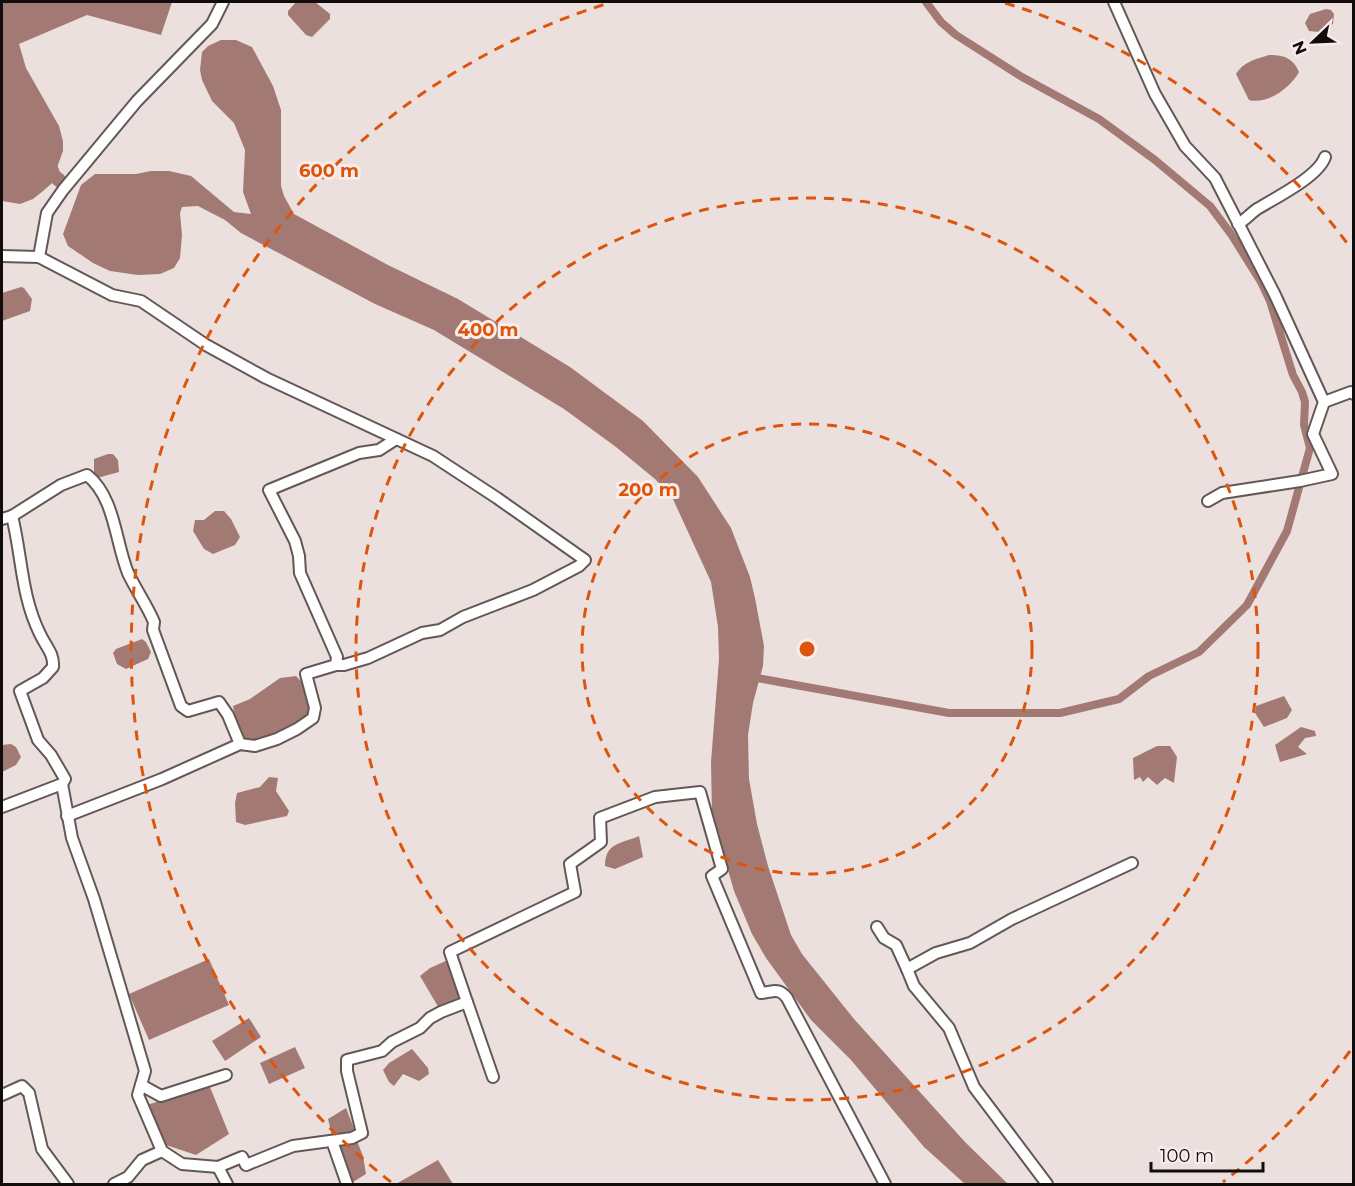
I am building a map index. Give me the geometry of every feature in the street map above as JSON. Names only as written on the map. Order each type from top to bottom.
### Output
[{"type":"street","points":[[39,257],[47,213],[63,190],[137,101],[212,24],[223,2]]},
{"type":"street","points":[[1114,2],[1155,94],[1185,147],[1215,178],[1275,295],[1324,402],[1313,434],[1332,474],[1222,493],[1209,501]]},
{"type":"street","points":[[1238,224],[1254,211],[1312,174],[1325,157]]},
{"type":"street","points":[[2,256],[39,257],[112,295],[141,301],[206,345],[266,378],[441,461],[585,560],[579,566],[533,590],[482,608],[440,630],[422,633],[368,658],[306,674],[315,708],[313,718],[277,739],[255,746],[240,744],[162,779],[67,816]]},
{"type":"street","points":[[1324,402],[1353,393]]},
{"type":"street","points":[[336,665],[337,657],[300,573],[295,541],[269,490],[359,453],[379,450],[396,438]]},
{"type":"street","points":[[240,744],[228,715],[219,702],[188,711],[181,706],[153,630],[154,622],[127,570],[104,496],[96,483],[87,475],[71,480],[7,518],[20,547],[24,591],[40,635],[53,656],[53,668],[43,678],[20,691],[38,740],[51,755],[65,779],[62,784],[72,838],[94,899],[145,1071],[138,1095],[162,1151],[182,1164],[218,1167],[242,1156],[246,1165],[293,1146],[352,1138],[362,1133],[347,1071],[347,1060],[382,1051],[392,1042],[420,1028],[430,1018],[467,1002]]},
{"type":"street","points":[[2,807],[62,784]]},
{"type":"street","points":[[493,1077],[450,952],[575,892],[570,864],[601,842],[600,818],[655,797],[700,792],[722,868],[712,876],[761,993],[777,990],[783,992],[787,998],[885,1185]]},
{"type":"street","points":[[907,969],[936,954],[970,943],[1012,919],[1132,862]]},
{"type":"street","points":[[877,927],[884,938],[896,945],[914,986],[949,1028],[974,1087],[1047,1185]]},
{"type":"street","points":[[141,1085],[161,1096],[226,1075]]},
{"type":"street","points":[[2,1095],[22,1086],[29,1094],[42,1149],[68,1185]]},
{"type":"street","points":[[332,1141],[347,1185]]},
{"type":"street","points":[[114,1185],[128,1177],[142,1160],[162,1151]]},
{"type":"street","points":[[218,1167],[227,1185]]},
{"type":"shaded area","points":[[2,2],[172,2],[161,35],[87,15],[19,44],[26,68],[59,126],[63,141],[63,151],[51,184],[33,199],[20,204],[2,201]]},
{"type":"shaded area","points":[[296,2],[315,2],[330,14],[330,19],[312,37],[306,35],[288,15],[288,11]]},
{"type":"shaded area","points":[[1326,9],[1331,10],[1334,14],[1333,24],[1319,32],[1309,31],[1305,23],[1310,14]]},
{"type":"shaded area","points":[[221,40],[236,40],[252,47],[273,86],[281,110],[281,186],[294,214],[388,265],[458,299],[570,367],[643,421],[698,477],[731,528],[750,577],[755,598],[764,646],[763,666],[753,703],[748,735],[749,779],[768,866],[791,935],[802,954],[854,1019],[965,1142],[1008,1184],[965,1184],[924,1147],[851,1060],[811,1020],[766,958],[752,934],[734,891],[712,814],[711,762],[719,659],[718,627],[711,582],[672,497],[655,479],[564,409],[434,330],[375,304],[241,233],[225,220],[198,206],[182,207],[180,258],[174,268],[160,274],[138,275],[110,271],[93,263],[68,246],[63,234],[81,185],[95,174],[169,171],[191,176],[234,212],[251,214],[243,192],[245,150],[234,123],[212,101],[200,70],[202,52],[208,46]]},
{"type":"shaded area","points":[[1269,55],[1287,58],[1294,63],[1299,72],[1278,94],[1264,100],[1249,100],[1236,74],[1246,64]]},
{"type":"shaded area","points":[[21,287],[32,299],[30,311],[2,321],[2,293]]},
{"type":"shaded area","points":[[113,454],[118,460],[119,472],[97,478],[94,473],[94,459]]},
{"type":"shaded area","points":[[215,511],[224,511],[240,537],[235,545],[213,554],[204,549],[193,531],[195,520],[204,520]]},
{"type":"shaded area","points":[[142,639],[151,652],[148,659],[126,669],[117,664],[113,653],[116,649]]},
{"type":"shaded area","points":[[296,676],[303,683],[313,712],[302,723],[263,742],[245,742],[236,722],[233,706],[250,699],[280,678]]},
{"type":"shaded area","points":[[1284,696],[1292,710],[1287,718],[1264,727],[1255,713],[1256,706]]},
{"type":"shaded area","points":[[1301,727],[1315,731],[1316,736],[1305,738],[1298,747],[1307,754],[1280,762],[1275,745]]},
{"type":"shaded area","points":[[11,744],[16,747],[21,757],[16,765],[2,772],[2,745]]},
{"type":"shaded area","points":[[1157,746],[1170,746],[1177,757],[1174,783],[1165,778],[1157,785],[1148,777],[1143,782],[1140,777],[1134,780],[1133,758]]},
{"type":"shaded area","points":[[269,777],[278,778],[276,791],[289,811],[287,816],[245,825],[236,822],[237,793],[260,787]]},
{"type":"shaded area","points":[[639,836],[643,857],[615,869],[605,866],[608,853],[615,845]]},
{"type":"shaded area","points":[[209,959],[229,1005],[149,1040],[129,994]]},
{"type":"shaded area","points":[[448,960],[463,999],[440,1010],[420,976],[430,968]]},
{"type":"shaded area","points":[[249,1018],[261,1037],[225,1061],[212,1041]]},
{"type":"shaded area","points":[[295,1047],[305,1068],[269,1084],[260,1063]]},
{"type":"shaded area","points":[[412,1049],[428,1068],[429,1074],[419,1081],[403,1074],[394,1086],[389,1082],[383,1070],[389,1063]]},
{"type":"shaded area","points":[[210,1087],[229,1134],[196,1155],[163,1144],[146,1105]]},
{"type":"shaded area","points":[[346,1108],[355,1131],[341,1136],[332,1136],[328,1119]]},
{"type":"shaded area","points":[[357,1141],[363,1156],[366,1174],[353,1182],[347,1178],[338,1147]]},
{"type":"shaded area","points":[[438,1160],[453,1184],[396,1184]]},
{"type":"waterway","points":[[752,677],[949,713],[1060,713],[1119,699],[1149,676],[1199,652],[1247,605],[1287,531],[1310,448],[1304,425],[1305,402],[1293,375],[1270,301],[1231,234],[1210,206],[1155,160],[1099,119],[1022,77],[956,35],[941,22],[926,2]]},
{"type":"waterway","points":[[47,159],[54,176],[59,180]]}]
